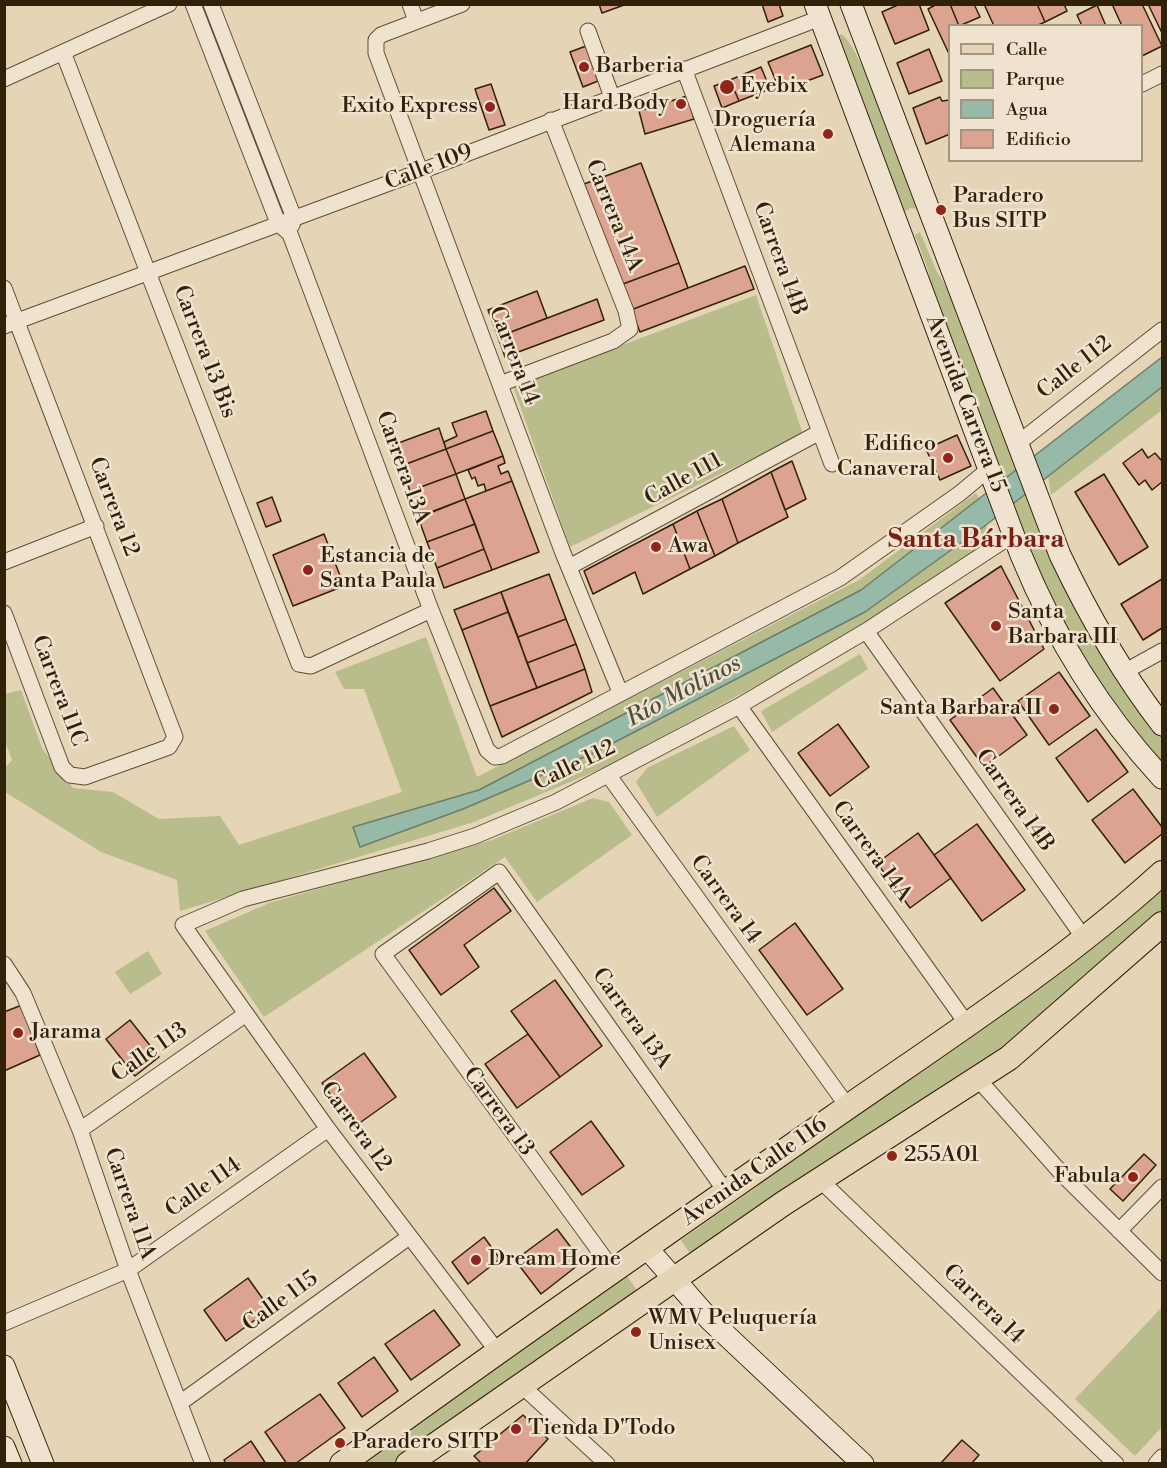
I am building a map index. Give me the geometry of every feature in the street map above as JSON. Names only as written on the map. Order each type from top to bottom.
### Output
[{"type":"main road","name":"Calle 109","points":[[818,11],[851,5]]},
{"type":"main road","name":"Avenida Carrera 15","points":[[851,5],[1039,504],[1086,610],[1124,672],[1162,725]]},
{"type":"main road","name":"Avenida Carrera 15","points":[[818,11],[1012,530],[1042,604],[1073,661],[1131,743],[1162,778]]},
{"type":"main road","points":[[925,296],[921,268],[906,227],[911,217],[923,220],[943,267],[956,284]]},
{"type":"main road","name":"Avenida Calle 116","points":[[342,1464],[497,1351],[967,1024],[1084,938],[1162,873]]},
{"type":"main road","name":"Avenida Calle 116","points":[[408,1464],[520,1384],[819,1179],[978,1079],[1040,1033],[1162,924]]},
{"type":"main road","points":[[646,1248],[710,1320],[862,1464]]},
{"type":"main road","points":[[4,1366],[43,1464]]},
{"type":"main road","points":[[4,1447],[11,1464]]},
{"type":"street","points":[[4,79],[169,4]]},
{"type":"street","name":"Carrera 13A","points":[[193,4],[278,223],[290,234],[430,610],[487,750]]},
{"type":"street","points":[[211,4],[294,218],[290,234]]},
{"type":"street","points":[[410,4],[416,21],[462,4]]},
{"type":"street","name":"Calle 109","points":[[11,323],[419,172],[684,69],[818,11]]},
{"type":"street","name":"Carrera 14","points":[[416,21],[381,35],[376,40],[376,53],[569,567],[620,692]]},
{"type":"street","points":[[588,31],[612,97]]},
{"type":"street","name":"Carrera 13 Bis","points":[[63,52],[297,660],[303,666],[311,666],[430,610]]},
{"type":"street","name":"Carrera 14B","points":[[684,69],[832,465]]},
{"type":"street","points":[[1143,84],[1162,74]]},
{"type":"street","name":"Carrera 14A","points":[[500,384],[613,341],[630,329],[627,311],[550,120]]},
{"type":"street","name":"Carrera 12","points":[[4,288],[11,323],[96,526],[175,737],[164,750],[78,778]]},
{"type":"street","name":"Calle 112","points":[[1020,453],[1162,330]]},
{"type":"street","name":"Calle 111","points":[[569,567],[820,432]]},
{"type":"street","name":"Calle 112","points":[[487,750],[495,757],[502,756],[840,578],[959,494],[992,476]]},
{"type":"street","points":[[4,562],[96,526]]},
{"type":"street","name":"Calle 112","points":[[183,925],[243,899],[428,851],[475,836],[609,776],[739,706],[866,631],[1012,530]]},
{"type":"street","name":"Carrera 11C","points":[[4,613],[62,767],[69,775],[78,778]]},
{"type":"street","name":"Carrera 14B","points":[[866,631],[1084,938]]},
{"type":"street","points":[[1124,672],[1162,651]]},
{"type":"street","name":"Carrera 14A","points":[[739,706],[967,1024]]},
{"type":"street","name":"Carrera 14","points":[[609,776],[848,1107]]},
{"type":"street","name":"Carrera 13A","points":[[499,872],[726,1192]]},
{"type":"street","name":"Carrera 13","points":[[499,872],[384,954],[613,1270]]},
{"type":"street","name":"Carrera 12","points":[[183,925],[328,1129],[497,1351]]},
{"type":"street","name":"Carrera 11A","points":[[4,964],[23,993],[80,1130],[128,1270],[203,1464]]},
{"type":"street","name":"Calle 113","points":[[80,1130],[246,1014]]},
{"type":"street","points":[[978,1079],[1063,1175],[1162,1272]]},
{"type":"street","name":"Calle 114","points":[[4,1323],[128,1270],[328,1129]]},
{"type":"street","name":"Carrera 14","points":[[819,1179],[1116,1464]]},
{"type":"street","points":[[1119,1231],[1162,1187]]},
{"type":"street","name":"Calle 115","points":[[180,1403],[409,1238]]},
{"type":"street","points":[[520,1384],[607,1464]]},
{"type":"street","points":[[1156,1464],[1162,1457]]},
{"type":"green space","points":[[841,34],[849,43],[871,86],[919,209],[911,208],[904,212],[838,36]]},
{"type":"green space","points":[[920,232],[936,270],[949,292],[1017,470],[1004,481],[930,288],[929,273],[915,235]]},
{"type":"green space","points":[[756,295],[803,434],[570,547],[513,386]]},
{"type":"green space","points":[[1162,387],[1162,410],[1051,495],[1048,475]]},
{"type":"green space","points":[[976,493],[980,500],[861,590],[479,790],[353,828],[360,847],[463,809],[596,752],[865,612],[986,525],[991,540],[872,623],[606,767],[474,822],[180,911],[177,880],[101,852],[5,792],[5,768],[12,760],[5,741],[5,694],[21,690],[42,748],[73,788],[113,792],[159,819],[220,816],[239,845],[402,792],[364,689],[344,689],[335,672],[426,637],[477,777],[859,580]]},
{"type":"green space","points":[[1025,494],[1056,571],[1078,613],[1135,703],[1162,738],[1162,765],[1106,690],[1059,621],[1010,506]]},
{"type":"green space","points":[[860,654],[868,669],[772,732],[761,711]]},
{"type":"green space","points":[[734,726],[750,750],[657,817],[636,782],[647,768]]},
{"type":"green space","points":[[593,798],[609,802],[632,835],[537,902],[505,857],[264,1017],[205,931],[269,903],[492,840]]},
{"type":"green space","points":[[1162,882],[1162,914],[1008,1049],[692,1257],[681,1240],[754,1189],[793,1155]]},
{"type":"green space","points":[[148,951],[162,974],[130,994],[115,972]]},
{"type":"green space","points":[[624,1272],[639,1293],[397,1463],[354,1464]]},
{"type":"green space","points":[[1162,1307],[1162,1427],[1135,1456],[1075,1399]]},
{"type":"water","name":"Río Molinos","points":[[1162,357],[1162,387],[986,525],[865,612],[596,752],[463,809],[360,847],[353,827],[479,790],[861,590]]},
{"type":"building","points":[[599,4],[623,4],[624,5],[602,13]]},
{"type":"building","points":[[762,4],[779,4],[783,16],[768,22]]},
{"type":"building","points":[[900,4],[919,4],[929,30],[895,44],[882,12]]},
{"type":"building","points":[[937,4],[950,4],[958,24],[948,24],[948,52],[928,9]]},
{"type":"building","points":[[950,4],[974,4],[980,17],[958,24]]},
{"type":"building","points":[[984,4],[1037,4],[1045,22],[1040,24],[993,24]]},
{"type":"building","points":[[1037,4],[1064,4],[1067,11],[1045,22]]},
{"type":"building","points":[[1112,4],[1142,4],[1162,46],[1143,56],[1143,24],[1121,24]]},
{"type":"building","points":[[1148,4],[1162,4],[1162,33]]},
{"type":"building","points":[[1097,5],[1105,24],[1081,24],[1077,15]]},
{"type":"building","points":[[811,45],[823,75],[780,91],[768,62]]},
{"type":"building","name":"Barberia","points":[[586,46],[598,81],[583,87],[570,52]]},
{"type":"building","points":[[929,49],[942,81],[909,94],[897,63]]},
{"type":"building","points":[[761,67],[770,89],[739,101],[730,80]]},
{"type":"building","points":[[730,80],[739,101],[722,108],[714,86]]},
{"type":"building","name":"Exito Express","points":[[491,84],[505,125],[489,130],[475,89]]},
{"type":"building","points":[[687,96],[694,119],[645,134],[639,111]]},
{"type":"building","points":[[940,97],[942,101],[948,100],[948,135],[926,144],[913,108]]},
{"type":"building","points":[[641,163],[679,263],[623,284],[584,184]]},
{"type":"building","points":[[679,263],[688,288],[631,310],[623,284]]},
{"type":"building","points":[[745,266],[754,289],[640,332],[631,310]]},
{"type":"building","points":[[537,291],[547,318],[498,337],[488,310]]},
{"type":"building","points":[[597,299],[604,320],[505,357],[498,337]]},
{"type":"building","points":[[486,411],[493,431],[446,449],[444,442],[457,436],[452,423]]},
{"type":"building","points":[[439,428],[446,449],[401,466],[393,445]]},
{"type":"building","points":[[493,431],[503,456],[456,474],[446,449]]},
{"type":"building","name":"Edifico Canaveral","points":[[957,435],[971,466],[940,480],[926,449]]},
{"type":"building","points":[[446,449],[456,474],[410,491],[401,466]]},
{"type":"building","points":[[1142,449],[1148,458],[1155,453],[1162,459],[1162,482],[1152,490],[1145,480],[1139,485],[1123,463]]},
{"type":"building","points":[[503,456],[505,463],[498,466],[501,474],[508,471],[512,481],[486,491],[484,484],[478,486],[475,477],[472,479],[468,470]]},
{"type":"building","points":[[792,461],[806,499],[785,510],[771,472]]},
{"type":"building","points":[[771,472],[788,517],[738,543],[722,499]]},
{"type":"building","points":[[456,474],[465,499],[420,517],[410,491]]},
{"type":"building","points":[[1104,474],[1148,547],[1119,565],[1075,492]]},
{"type":"building","points":[[512,481],[539,552],[492,570],[465,499]]},
{"type":"building","points":[[272,497],[281,521],[266,527],[257,503]]},
{"type":"building","points":[[465,499],[475,524],[427,542],[418,517]]},
{"type":"building","points":[[722,499],[738,543],[715,556],[697,511]]},
{"type":"building","points":[[697,511],[715,556],[690,569],[673,524]]},
{"type":"building","points":[[475,524],[484,549],[437,568],[427,542]]},
{"type":"building","name":"Awa","points":[[673,524],[690,569],[643,594],[635,572],[593,594],[584,571]]},
{"type":"building","name":"Estancia de Santa Paula","points":[[324,534],[344,586],[293,606],[273,555]]},
{"type":"building","points":[[484,549],[492,570],[444,588],[437,568]]},
{"type":"building","name":"Santa Barbara III","points":[[1001,566],[1044,649],[1000,681],[945,603]]},
{"type":"building","points":[[549,574],[566,619],[518,637],[501,592]]},
{"type":"building","points":[[1162,579],[1162,628],[1143,640],[1121,604]]},
{"type":"building","points":[[501,592],[508,612],[462,630],[454,610]]},
{"type":"building","points":[[508,612],[537,688],[490,706],[462,630]]},
{"type":"building","points":[[566,619],[576,644],[527,663],[518,637]]},
{"type":"building","points":[[576,644],[585,669],[537,688],[527,663]]},
{"type":"building","points":[[585,669],[592,692],[502,737],[490,706]]},
{"type":"building","name":"Santa Barbara II","points":[[1059,672],[1090,716],[1049,745],[1018,701]]},
{"type":"building","points":[[993,688],[1027,735],[984,767],[950,720]]},
{"type":"building","points":[[838,724],[869,767],[830,796],[798,753]]},
{"type":"building","points":[[1096,729],[1128,772],[1088,802],[1056,758]]},
{"type":"building","points":[[1133,789],[1162,827],[1162,834],[1125,863],[1092,820]]},
{"type":"building","points":[[977,824],[1025,890],[982,921],[934,855]]},
{"type":"building","points":[[918,833],[951,878],[910,908],[877,863]]},
{"type":"building","points":[[494,888],[511,911],[464,945],[479,967],[441,995],[409,950]]},
{"type":"building","points":[[795,923],[843,989],[807,1015],[759,950]]},
{"type":"building","points":[[555,980],[602,1046],[560,1077],[511,1011]]},
{"type":"building","name":"Jarama","points":[[22,1005],[40,1055],[4,1071],[4,1012]]},
{"type":"building","points":[[130,1020],[159,1057],[135,1076],[106,1039]]},
{"type":"building","points":[[528,1034],[560,1077],[517,1108],[485,1064]]},
{"type":"building","points":[[364,1053],[396,1097],[354,1127],[322,1083]]},
{"type":"building","points":[[591,1121],[624,1166],[582,1195],[550,1152]]},
{"type":"building","name":"Fabula","points":[[1144,1154],[1156,1165],[1123,1201],[1110,1189]]},
{"type":"building","points":[[557,1229],[582,1262],[541,1294],[515,1260]]},
{"type":"building","name":"Dream Home","points":[[484,1237],[500,1259],[468,1284],[452,1262]]},
{"type":"building","points":[[248,1278],[270,1309],[226,1341],[204,1310]]},
{"type":"building","points":[[434,1310],[460,1345],[411,1380],[385,1344]]},
{"type":"building","points":[[374,1357],[398,1391],[362,1417],[338,1383]]},
{"type":"building","points":[[320,1394],[345,1428],[295,1464],[287,1464],[265,1432]]},
{"type":"building","points":[[523,1415],[548,1439],[525,1464],[482,1464],[474,1456]]},
{"type":"building","points":[[962,1440],[979,1455],[971,1464],[940,1464]]},
{"type":"building","points":[[251,1441],[266,1464],[226,1464],[224,1460]]},
{"type":"place","name":"Barberia","points":[[584,67]]},
{"type":"place","name":"Eyebix","points":[[727,87]]},
{"type":"place","name":"Hard Body","points":[[681,104]]},
{"type":"place","name":"Exito Express","points":[[490,107]]},
{"type":"place","name":"Droguería Alemana","points":[[828,134]]},
{"type":"place","name":"Paradero Bus SITP","points":[[941,210]]},
{"type":"place","name":"Edifico Canaveral","points":[[948,458]]},
{"type":"place","name":"Awa","points":[[656,547]]},
{"type":"place","name":"Estancia de Santa Paula","points":[[308,570]]},
{"type":"place","name":"Santa Barbara III","points":[[996,626]]},
{"type":"place","name":"Santa Barbara II","points":[[1054,709]]},
{"type":"place","name":"Jarama","points":[[18,1033]]},
{"type":"place","name":"255A01","points":[[892,1156]]},
{"type":"place","name":"Fabula","points":[[1133,1177]]},
{"type":"place","name":"Dream Home","points":[[476,1260]]},
{"type":"place","name":"WMV Peluquería Unisex","points":[[636,1332]]},
{"type":"place","name":"Tienda D'Todo","points":[[516,1429]]},
{"type":"place","name":"Paradero SITP","points":[[340,1443]]},
{"type":"district","name":"Santa Bárbara","points":[[976,541]]}]
